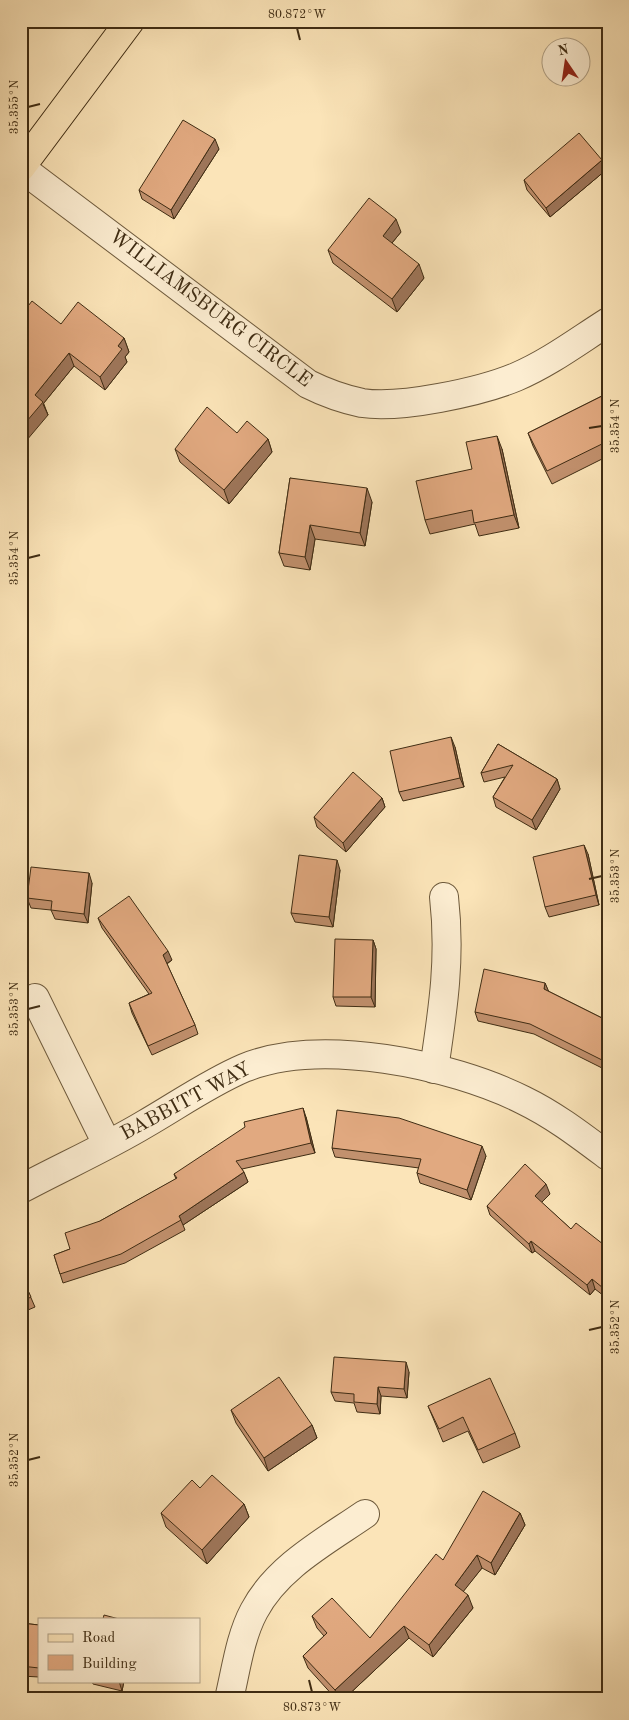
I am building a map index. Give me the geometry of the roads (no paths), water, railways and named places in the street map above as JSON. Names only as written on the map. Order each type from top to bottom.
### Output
[{"type":"main road","points":[[21,168],[130,21]]},
{"type":"street","name":"WILLIAMSBURG CIRCLE","points":[[21,168],[308,384],[332,396],[364,403],[384,404],[433,398],[486,387],[516,377],[560,354],[608,322]]},
{"type":"street","points":[[434,1069],[447,982],[447,921],[444,896]]},
{"type":"street","points":[[35,998],[107,1144]]},
{"type":"street","name":"BABBITT WAY","points":[[21,1189],[144,1125],[244,1068],[280,1057],[337,1054],[385,1059],[434,1069],[488,1085],[522,1099],[563,1122],[608,1156]]},
{"type":"street","points":[[229,1699],[242,1645],[254,1612],[266,1591],[282,1574],[365,1514]]}]
